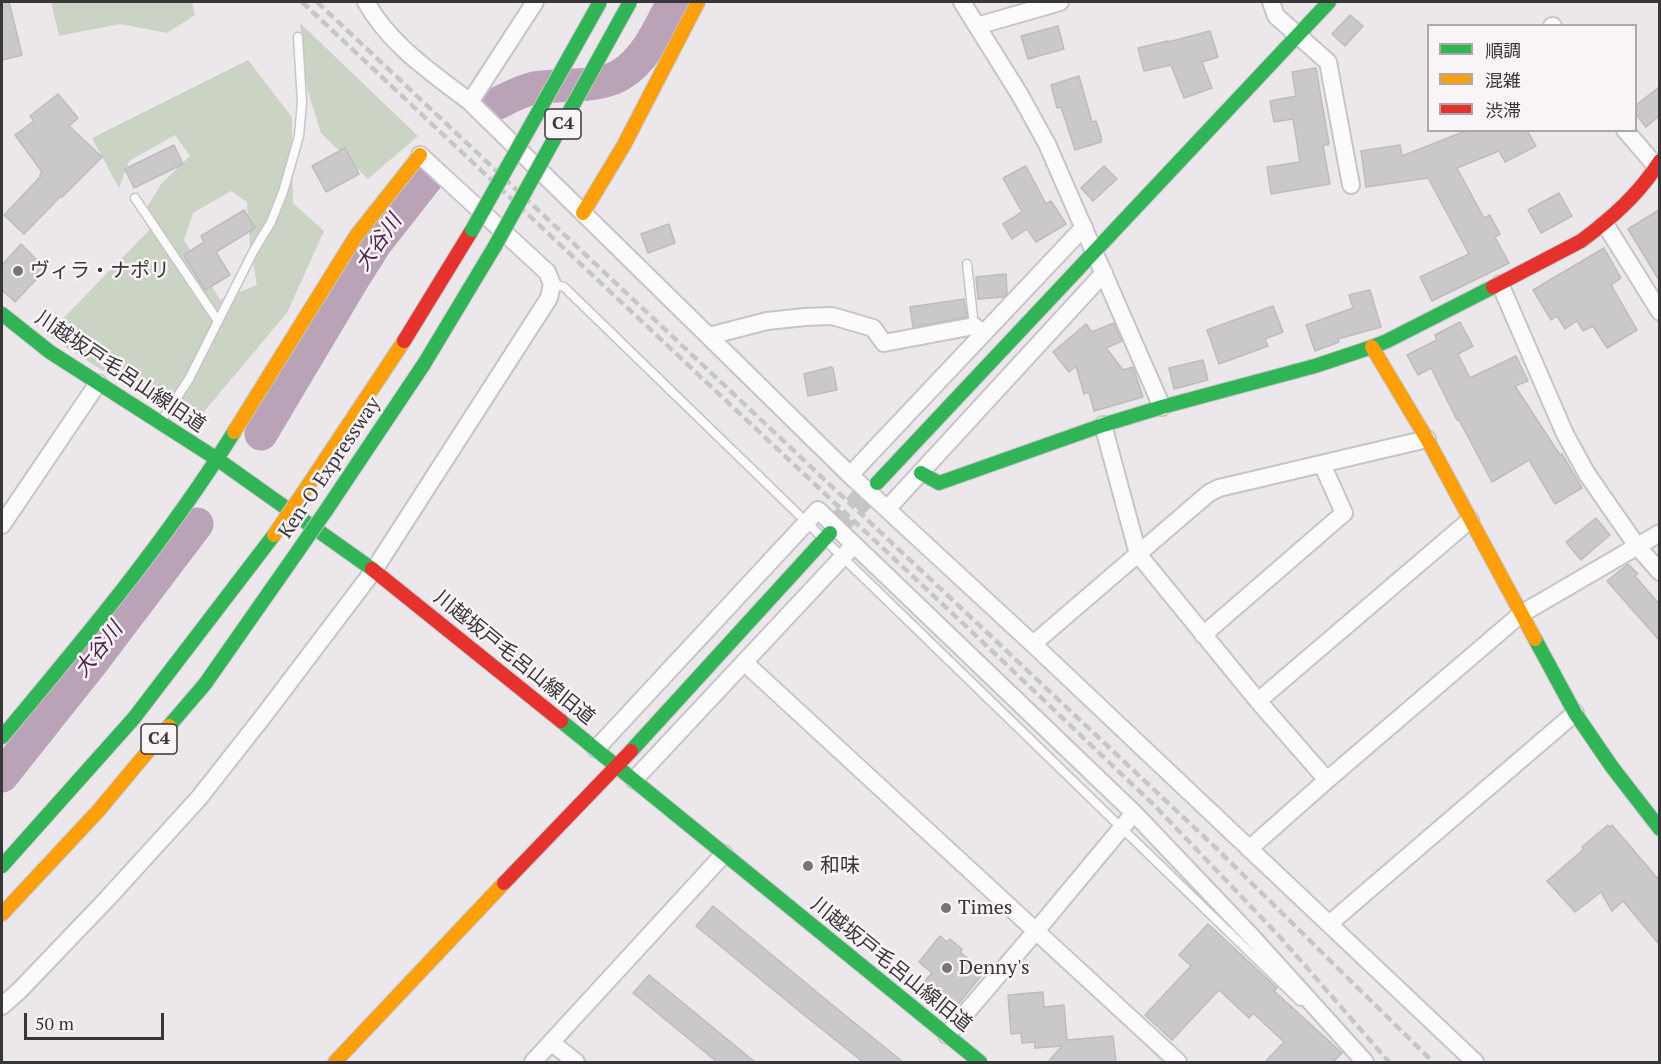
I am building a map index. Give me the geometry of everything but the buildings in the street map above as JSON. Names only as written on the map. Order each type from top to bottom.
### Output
[{"type":"main road","name":"Ken-O Expressway","points":[[2,866],[134,718],[274,535],[400,348],[472,230],[600,2]]},
{"type":"main road","name":"Ken-O Expressway","points":[[2,914],[99,810],[205,684],[325,512],[424,364],[495,246],[630,2]]},
{"type":"main road","points":[[583,213],[624,145],[698,2]]},
{"type":"main road","points":[[877,483],[1329,2]]},
{"type":"main road","points":[[2,738],[150,553],[217,459],[356,236],[420,155]]},
{"type":"main road","points":[[921,473],[939,483],[1162,406],[1315,366],[1387,341],[1581,241],[1624,207],[1658,163]]},
{"type":"main road","name":"川越坂戸毛呂山線旧道","points":[[2,314],[50,352],[217,459],[374,570],[980,1062]]},
{"type":"main road","points":[[1372,347],[1427,440],[1575,712],[1612,767],[1659,829]]},
{"type":"main road","points":[[334,1062],[647,735],[830,533]]},
{"type":"street","points":[[366,2],[375,18],[397,44],[470,102],[850,475],[1033,644],[1475,1062]]},
{"type":"street","points":[[470,102],[535,2]]},
{"type":"street","points":[[962,2],[1020,95],[1047,144],[1162,406]]},
{"type":"street","points":[[977,26],[1060,2]]},
{"type":"street","points":[[1271,2],[1276,16],[1328,62],[1351,185]]},
{"type":"street","points":[[1627,132],[1658,163]]},
{"type":"street","points":[[2,1006],[99,907],[199,798],[266,714],[374,570],[549,298],[552,284],[547,272],[420,155]]},
{"type":"street","points":[[1605,224],[1659,312]]},
{"type":"street","points":[[850,475],[979,330],[1084,227]]},
{"type":"street","points":[[887,509],[1104,273]]},
{"type":"street","points":[[1500,284],[1565,434],[1587,474],[1637,546],[1659,572]]},
{"type":"street","points":[[709,336],[767,321],[832,316],[873,328],[885,344],[979,330]]},
{"type":"street","points":[[2,525],[98,383]]},
{"type":"street","points":[[1103,425],[1138,554],[1258,701],[1327,780]]},
{"type":"street","points":[[1033,644],[1209,493],[1219,488],[1427,440]]},
{"type":"street","points":[[1203,635],[1344,513],[1322,464]]},
{"type":"street","points":[[596,749],[818,510],[1134,813],[1253,938],[1364,1062]]},
{"type":"street","points":[[1258,701],[1470,520]]},
{"type":"street","points":[[1249,849],[1521,614],[1659,533]]},
{"type":"street","points":[[634,780],[854,545]]},
{"type":"street","points":[[744,662],[1178,1062]]},
{"type":"street","points":[[1329,924],[1575,712]]},
{"type":"street","points":[[947,1035],[1134,813]]},
{"type":"street","points":[[533,1062],[724,854]]},
{"type":"street","points":[[552,1043],[576,1062]]},
{"type":"lane","points":[[160,423],[189,379],[253,252],[271,222],[283,192],[299,136],[302,102],[298,37]]},
{"type":"lane","points":[[135,198],[218,321]]},
{"type":"lane","points":[[967,264],[979,330]]},
{"type":"lane","points":[[552,284],[564,287],[1364,1062]]},
{"type":"green space","points":[[51,2],[192,2],[195,15],[167,33],[120,24],[59,36]]},
{"type":"green space","points":[[300,23],[418,136],[368,179],[321,133],[307,88]]},
{"type":"green space","points":[[248,60],[292,117],[293,203],[324,231],[287,313],[191,427],[47,335],[156,223],[146,209],[161,184],[190,156],[175,135],[129,161],[119,188],[92,138]],"holes":[[[231,191],[247,202],[250,246],[257,285],[220,300],[184,240],[193,213]]]},
{"type":"waterway","name":"大谷川","points":[[496,104],[534,88],[590,84],[620,75],[645,52],[673,2]]},
{"type":"waterway","name":"大谷川","points":[[261,434],[376,243],[427,178]]},
{"type":"waterway","name":"大谷川","points":[[2,776],[91,664],[197,524]]},
{"type":"tunnel","points":[[830,533],[877,483]]},
{"type":"railway","points":[[302,2],[1155,806],[1281,938],[1389,1062]]},
{"type":"railway","points":[[317,2],[1215,847],[1433,1062]]},
{"type":"traffic: fast","points":[[472,230],[600,2]]},
{"type":"traffic: fast","points":[[495,246],[630,2]]},
{"type":"traffic: fast","points":[[877,483],[1329,2]]},
{"type":"traffic: fast","points":[[325,512],[424,364],[495,246]]},
{"type":"traffic: fast","points":[[921,473],[939,483],[1103,425],[1315,366],[1387,341],[1493,287]]},
{"type":"traffic: fast","points":[[2,314],[50,352],[217,459],[372,569]]},
{"type":"traffic: fast","points":[[2,737],[94,626],[153,550],[234,432]]},
{"type":"traffic: fast","points":[[298,551],[325,512]]},
{"type":"traffic: fast","points":[[631,751],[830,533]]},
{"type":"traffic: fast","points":[[2,866],[134,718],[274,535]]},
{"type":"traffic: fast","points":[[169,726],[205,684],[298,551]]},
{"type":"traffic: fast","points":[[1535,639],[1575,713],[1612,767],[1660,829]]},
{"type":"traffic: fast","points":[[561,721],[980,1062]]},
{"type":"traffic: slow","points":[[583,213],[624,145],[698,2]]},
{"type":"traffic: slow","points":[[234,432],[356,236],[420,155]]},
{"type":"traffic: slow","points":[[303,493],[404,341]]},
{"type":"traffic: slow","points":[[1372,347],[1427,439],[1535,639]]},
{"type":"traffic: slow","points":[[274,535],[303,493]]},
{"type":"traffic: slow","points":[[2,914],[99,810],[169,726]]},
{"type":"traffic: slow","points":[[335,1062],[504,883]]},
{"type":"traffic: jam","points":[[1493,287],[1581,241],[1624,205],[1660,161]]},
{"type":"traffic: jam","points":[[404,341],[472,230]]},
{"type":"traffic: jam","points":[[372,569],[561,721]]},
{"type":"traffic: jam","points":[[504,883],[631,751]]},
{"type":"place","name":"ヴィラ・ナポリ","points":[[18,271]]},
{"type":"place","name":"和味","points":[[808,866]]},
{"type":"place","name":"Times","points":[[946,908]]},
{"type":"place","name":"Denny's","points":[[947,968]]}]
